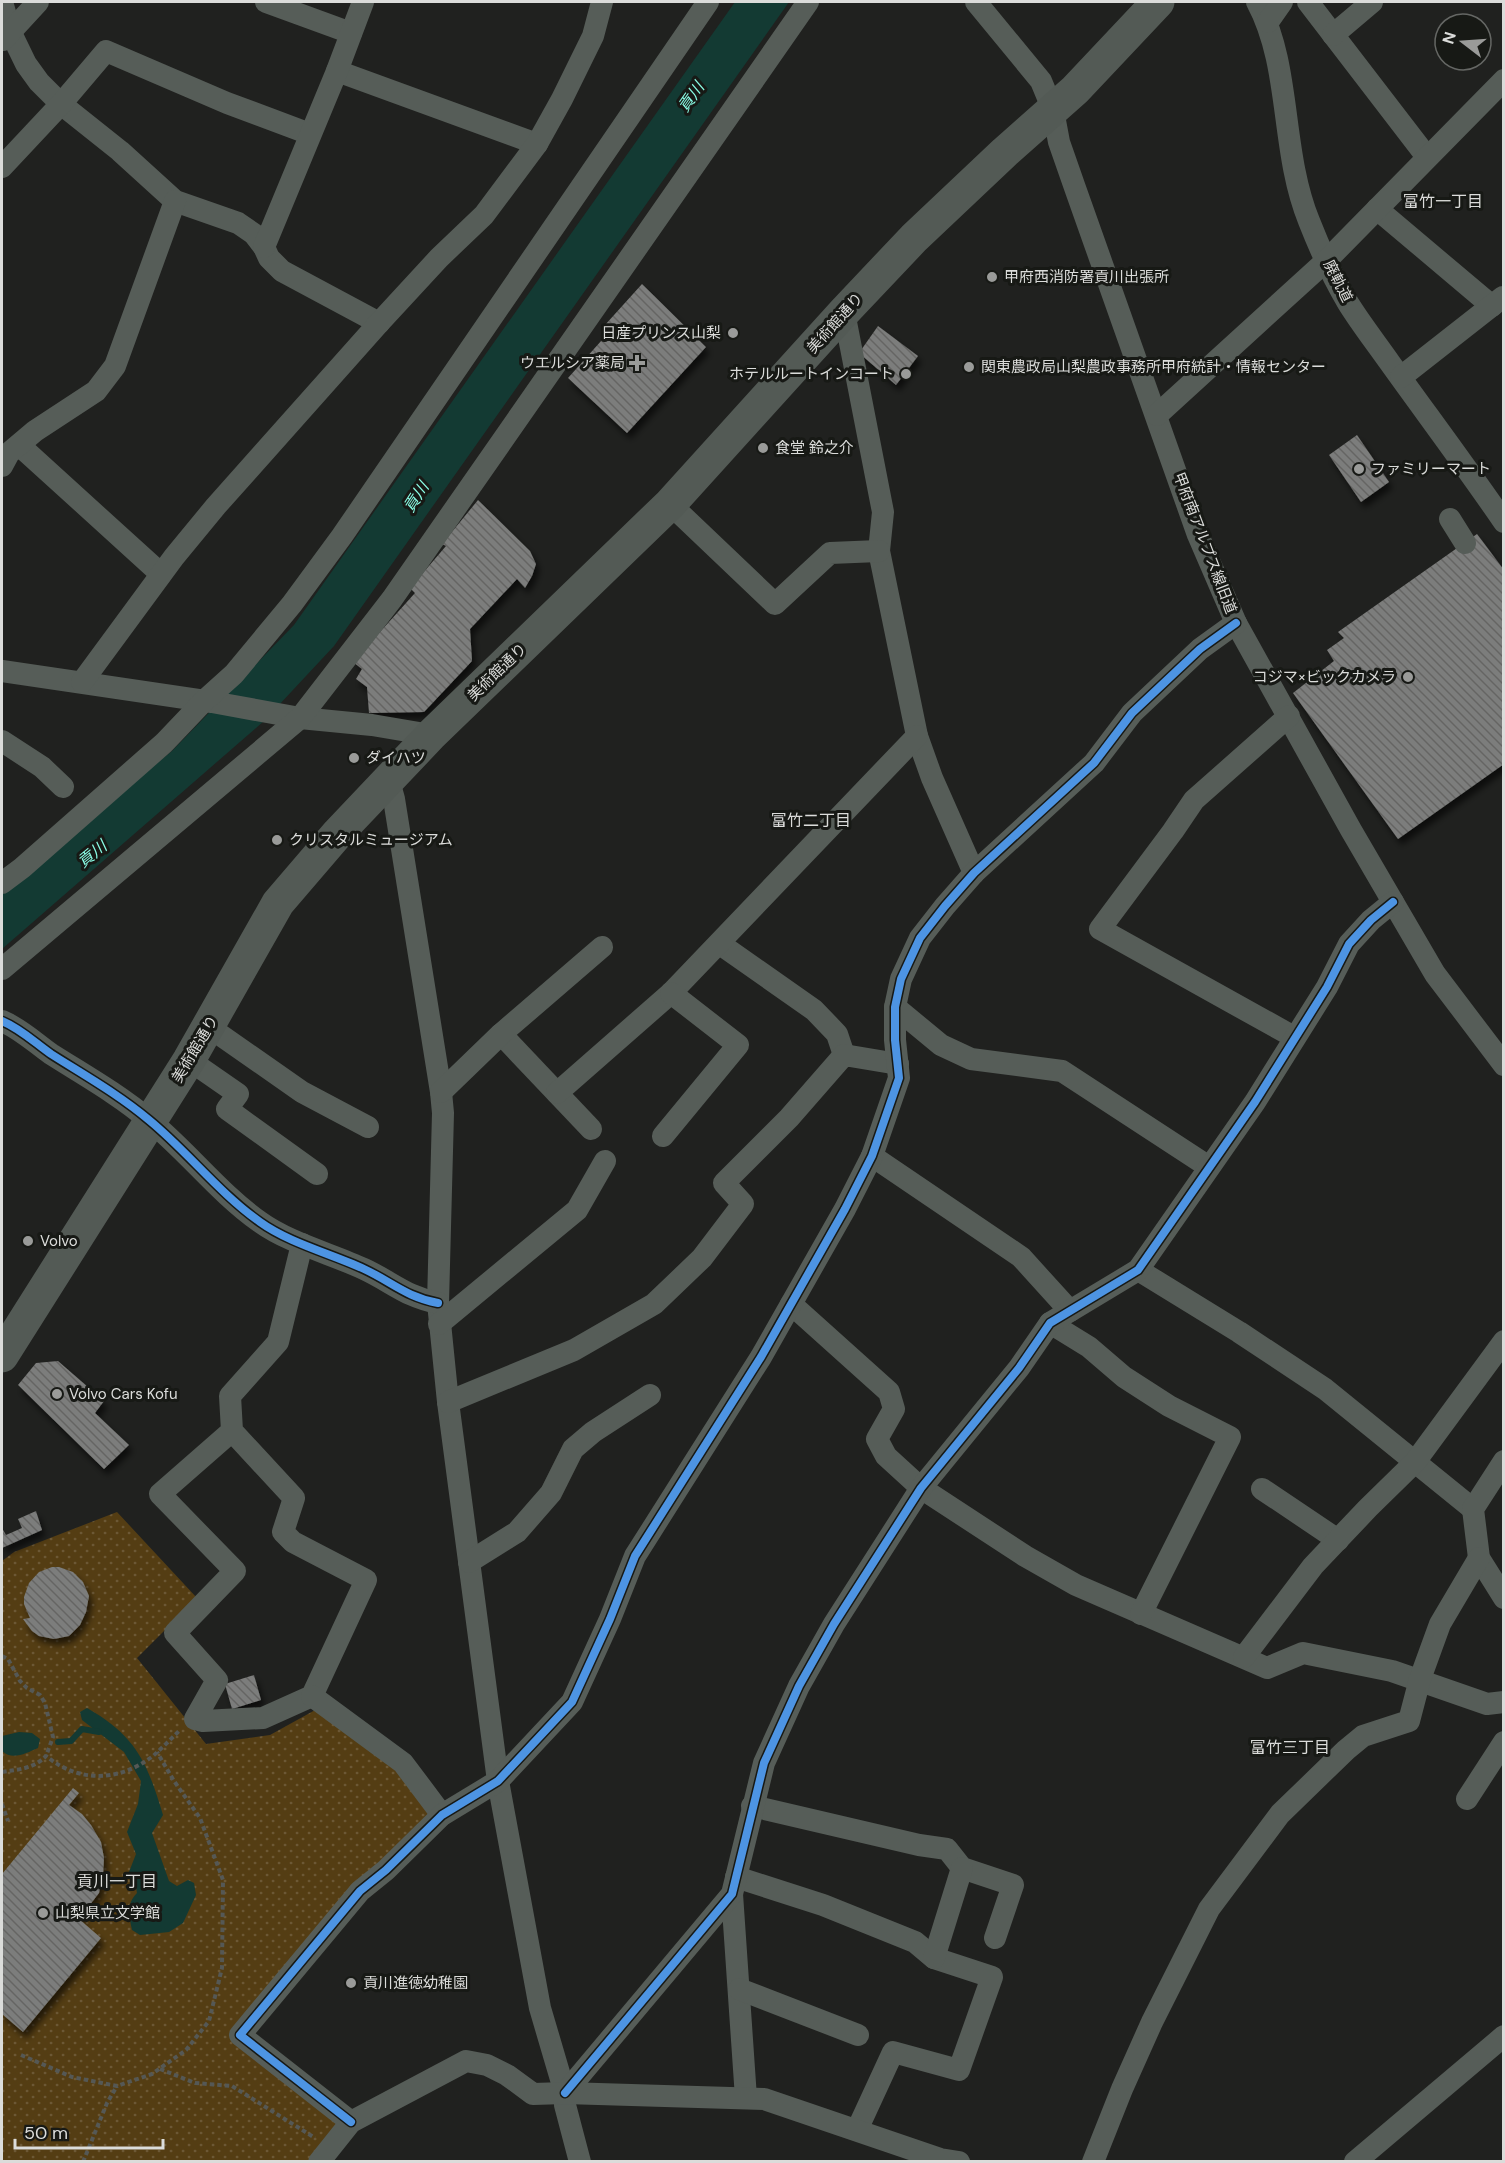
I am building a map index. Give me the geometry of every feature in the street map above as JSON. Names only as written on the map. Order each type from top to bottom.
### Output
[{"type":"highway","name":"美術館通り","points":[[2,1356],[189,1060],[278,903],[345,825],[431,735],[670,504],[844,312],[940,213],[1053,110],[1158,2]]},
{"type":"street","points":[[2,2],[6,37],[39,82],[61,104],[120,151],[175,201],[238,223],[254,234],[269,258],[282,271],[379,323]]},
{"type":"street","points":[[6,37],[38,2]]},
{"type":"street","points":[[266,2],[351,33]]},
{"type":"street","points":[[264,247],[363,2]]},
{"type":"street","points":[[82,682],[161,574],[216,506],[379,323],[439,258],[484,215],[537,144],[562,99],[592,36],[602,2]]},
{"type":"street","points":[[2,883],[22,868],[208,702],[292,604],[336,545],[708,2]]},
{"type":"street","points":[[2,969],[300,718],[432,543],[808,2]]},
{"type":"street","name":"甲府南アルプス線旧道","points":[[976,2],[1041,81],[1053,110],[1059,142],[1198,535],[1236,623],[1435,974],[1503,1065]]},
{"type":"street","name":"廃軌道","points":[[1257,2],[1268,22],[1277,54],[1296,179],[1308,219],[1327,260],[1348,303],[1502,516]]},
{"type":"street","points":[[1268,22],[1281,2]]},
{"type":"street","points":[[1308,2],[1427,157]]},
{"type":"street","points":[[1333,35],[1372,2]]},
{"type":"street","points":[[2,167],[61,104],[106,51],[227,103],[310,134]]},
{"type":"street","points":[[337,71],[537,144]]},
{"type":"street","points":[[1157,415],[1327,260],[1503,80]]},
{"type":"street","points":[[161,574],[8,453],[35,431],[96,391],[115,366],[175,201]]},
{"type":"street","points":[[1377,209],[1498,302],[1401,377]]},
{"type":"street","points":[[844,312],[883,512],[879,551],[917,736],[932,778],[974,873]]},
{"type":"street","points":[[670,504],[775,604],[830,553],[879,551]]},
{"type":"street","points":[[1450,519],[1465,543]]},
{"type":"street","points":[[351,2122],[240,2035],[360,1891],[386,1870],[442,1815],[498,1781],[572,1702],[610,1619],[635,1556],[761,1357],[872,1156],[899,1078],[895,1040],[895,1007],[901,979],[920,938],[974,873],[1094,763],[1132,713],[1200,649],[1236,623]]},
{"type":"street","points":[[2,671],[300,718],[372,725],[431,735]]},
{"type":"street","points":[[1289,716],[1194,800],[1100,929],[1294,1037]]},
{"type":"street","points":[[557,1094],[671,993],[917,736]]},
{"type":"street","points":[[2,741],[42,767],[63,787]]},
{"type":"street","points":[[389,781],[394,799],[441,1092],[443,1113],[438,1314],[498,1781],[540,2008],[565,2093],[565,2105],[580,2162]]},
{"type":"street","points":[[747,2098],[734,1886],[764,1763],[799,1686],[834,1624],[921,1488],[1019,1368],[1050,1323],[1138,1270],[1255,1101],[1327,987],[1349,944],[1371,920],[1393,902]]},
{"type":"street","points":[[720,944],[814,1010],[837,1034],[844,1055]]},
{"type":"street","points":[[441,1092],[501,1034],[602,947]]},
{"type":"street","points":[[663,1136],[738,1045],[671,993]]},
{"type":"street","points":[[895,1007],[941,1045],[971,1059],[1062,1071],[1209,1167]]},
{"type":"street","points":[[2,1021],[16,1027],[49,1053],[116,1094],[151,1121],[216,1185],[261,1223],[302,1244],[365,1269],[418,1299],[438,1314]]},
{"type":"street","points":[[209,1027],[302,1092],[368,1127]]},
{"type":"street","points":[[501,1034],[591,1129]]},
{"type":"street","points":[[844,1055],[898,1064]]},
{"type":"street","points":[[448,1402],[574,1350],[654,1304],[702,1258],[743,1204],[724,1183],[789,1118],[844,1055]]},
{"type":"street","points":[[189,1060],[237,1094],[227,1108],[317,1174]]},
{"type":"street","points":[[872,1156],[1021,1257],[1070,1311]]},
{"type":"street","points":[[438,1314],[577,1210],[605,1161]]},
{"type":"street","points":[[232,1431],[160,1494],[235,1571],[175,1633],[217,1680],[195,1719],[203,1721],[263,1718],[312,1696],[366,1580],[293,1542],[283,1532],[294,1498],[232,1431],[230,1396],[278,1342],[302,1244]]},
{"type":"street","points":[[1138,1270],[1239,1332],[1325,1389],[1473,1509]]},
{"type":"street","points":[[792,1304],[889,1392],[894,1409],[877,1439],[886,1456],[921,1488],[1024,1556],[1076,1585],[1267,1668],[1303,1653],[1392,1671],[1487,1704],[1503,1702]]},
{"type":"street","points":[[1050,1323],[1089,1347],[1124,1377],[1168,1406],[1230,1437],[1141,1614]]},
{"type":"street","points":[[1244,1657],[1313,1566],[1415,1462],[1503,1341]]},
{"type":"street","points":[[469,1562],[517,1532],[551,1492],[573,1449],[593,1432],[650,1395]]},
{"type":"street","points":[[1503,1461],[1473,1509],[1479,1558],[1503,1598]]},
{"type":"street","points":[[1262,1489],[1338,1540]]},
{"type":"street","points":[[1093,2162],[1152,2022],[1209,1909],[1280,1814],[1346,1750],[1364,1736],[1409,1721],[1420,1679],[1440,1624],[1479,1558]]},
{"type":"street","points":[[312,1696],[403,1764],[442,1815]]},
{"type":"street","points":[[1467,1799],[1503,1742]]},
{"type":"street","points":[[752,1806],[919,1845],[947,1849],[962,1868],[1013,1885],[995,1938]]},
{"type":"street","points":[[934,1958],[962,1868]]},
{"type":"street","points":[[565,2093],[734,1886]]},
{"type":"street","points":[[734,1886],[823,1905],[915,1942],[934,1958],[992,1977],[959,2070],[893,2052],[857,2130]]},
{"type":"street","points":[[739,1989],[858,2035]]},
{"type":"street","points":[[1369,2157],[1503,2036]]},
{"type":"street","points":[[324,2155],[351,2122],[466,2061],[497,2070],[533,2094],[764,2099],[940,2159],[959,2162]]},
{"type":"path","points":[[2,1656],[8,1659],[20,1681],[40,1695],[45,1703],[53,1737],[46,1756],[38,1764],[27,1769],[2,1772]]},
{"type":"path","points":[[46,1756],[60,1767],[80,1775],[94,1776],[125,1772],[153,1756],[195,1719]]},
{"type":"path","points":[[21,2055],[72,2077],[117,2086],[152,2074],[186,2050],[209,2021],[222,1968],[223,1880],[200,1818],[157,1752]]},
{"type":"path","points":[[2,1804],[8,1821]]},
{"type":"path","points":[[159,2068],[195,2083],[232,2086],[324,2155]]},
{"type":"path","points":[[83,2162],[107,2103],[117,2086]]},
{"type":"shaded area","points":[[117,1512],[197,1598],[137,1658],[206,1744],[270,1735],[317,1709],[398,1769],[433,1818],[233,2036],[339,2125],[309,2161],[2,2161],[2,1561],[14,1552]]},
{"type":"water","name":"貢川","points":[[735,2],[789,2],[334,646],[264,721],[2,949],[2,888],[172,751],[294,625]]},
{"type":"water","points":[[87,1708],[117,1729],[128,1740],[145,1765],[163,1815],[152,1833],[169,1881],[177,1886],[188,1880],[194,1883],[196,1895],[183,1923],[169,1932],[140,1935],[132,1930],[130,1906],[137,1893],[135,1881],[129,1872],[136,1854],[127,1832],[138,1804],[141,1781],[124,1752],[82,1720],[80,1712]]},
{"type":"water","points":[[19,1732],[32,1733],[40,1739],[38,1748],[15,1756],[6,1754],[2,1751],[2,1736]]},
{"type":"building","points":[[642,284],[706,347],[627,433],[568,378],[610,331],[605,325]]},
{"type":"building","points":[[878,326],[918,356],[896,385],[859,353]]},
{"type":"building","name":"ファミリーマート","points":[[1357,435],[1389,482],[1361,502],[1329,455]]},
{"type":"building","points":[[478,500],[530,551],[536,564],[532,576],[525,588],[517,579],[470,629],[472,661],[424,712],[369,713],[367,687],[356,679],[362,669],[353,662],[415,593],[410,588],[446,546],[442,544]]},
{"type":"building","name":"コジマ×ビックカメラ","points":[[1477,534],[1504,570],[1504,764],[1398,839],[1293,693],[1334,661],[1327,650],[1344,638],[1338,632]]},
{"type":"building","points":[[58,1361],[104,1401],[95,1413],[129,1445],[104,1469],[18,1385],[36,1363]]},
{"type":"building","points":[[36,1511],[42,1530],[2,1548],[2,1528],[6,1535],[22,1528],[18,1519]]},
{"type":"building","points":[[52,1567],[73,1572],[83,1582],[89,1596],[86,1612],[80,1625],[69,1636],[54,1639],[39,1636],[23,1619],[30,1618],[24,1604],[29,1583],[39,1572]]},
{"type":"building","points":[[254,1675],[261,1700],[232,1709],[225,1684]]},
{"type":"building","name":"山梨県立文学館","points":[[73,1788],[79,1793],[69,1805],[82,1814],[91,1825],[101,1842],[104,1858],[99,1893],[79,1919],[101,1938],[23,2032],[2,2014],[2,1874]]},
{"type":"waterway","points":[[58,1742],[71,1741],[82,1729],[99,1732]]},
{"type":"cycle path","points":[[351,2122],[240,2035],[360,1891],[386,1870],[442,1815],[498,1781],[572,1702],[610,1619],[635,1556],[761,1357],[845,1209],[872,1156],[899,1078],[895,1040],[895,1007],[901,979],[920,938],[974,873],[1094,763],[1132,713],[1200,649],[1236,623]]},
{"type":"cycle path","points":[[565,2093],[732,1894],[764,1763],[799,1686],[834,1624],[921,1488],[1019,1368],[1050,1323],[1138,1270],[1255,1102],[1327,987],[1349,944],[1371,920],[1393,902]]},
{"type":"cycle path","points":[[2,1021],[137,1111],[163,1132],[245,1211],[260,1222],[297,1242],[364,1269],[408,1293],[438,1303]]},
{"type":"place","name":"甲府西消防署貢川出張所","points":[[992,277]]},
{"type":"place","name":"日産プリンス山梨","points":[[733,333]]},
{"type":"place","name":"ウエルシア薬局","points":[[637,363]]},
{"type":"place","name":"関東農政局山梨農政事務所甲府統計・情報センター","points":[[969,367]]},
{"type":"place","name":"ホテルルートインコート","points":[[906,374]]},
{"type":"place","name":"食堂 鈴之介","points":[[763,448]]},
{"type":"place","name":"ファミリーマート","points":[[1359,469]]},
{"type":"place","name":"コジマ×ビックカメラ","points":[[1408,677]]},
{"type":"place","name":"ダイハツ","points":[[354,758]]},
{"type":"place","name":"クリスタルミュージアム","points":[[277,840]]},
{"type":"place","name":"Volvo","points":[[28,1241]]},
{"type":"place","name":"Volvo Cars Kofu","points":[[57,1394]]},
{"type":"place","name":"山梨県立文学館","points":[[43,1913]]},
{"type":"place","name":"貢川進徳幼稚園","points":[[351,1983]]},
{"type":"district","name":"富竹一丁目","points":[[1443,201]]},
{"type":"district","name":"富竹二丁目","points":[[811,820]]},
{"type":"district","name":"富竹三丁目","points":[[1290,1747]]},
{"type":"district","name":"貢川一丁目","points":[[117,1881]]}]
